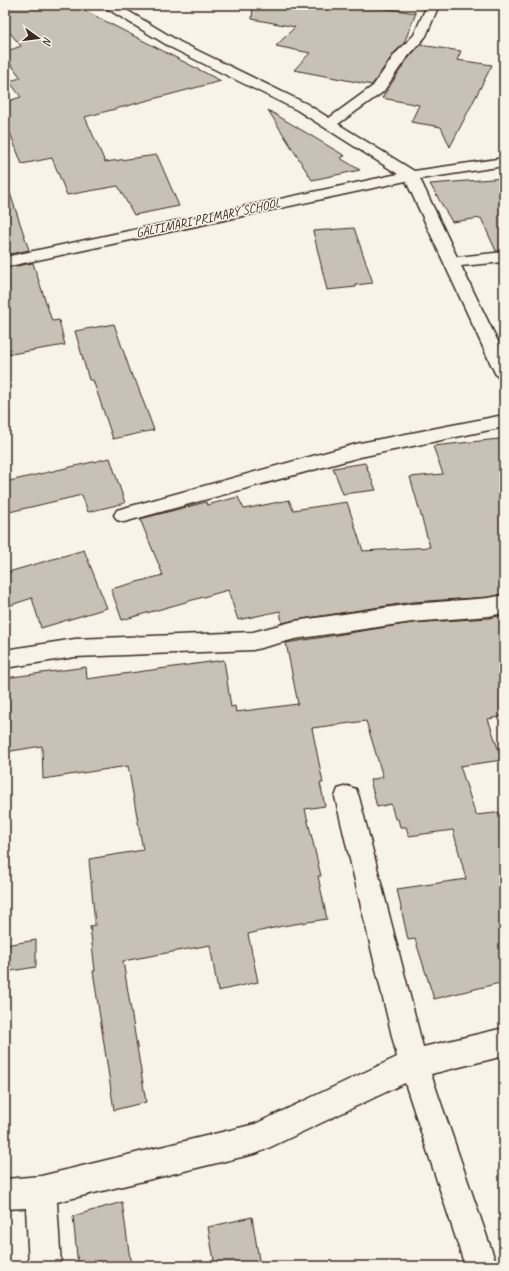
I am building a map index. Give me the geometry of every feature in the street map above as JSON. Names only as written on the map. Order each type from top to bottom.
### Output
[{"type":"street","points":[[110,5],[176,45],[302,107],[411,176],[450,262],[504,373]]},
{"type":"street","points":[[329,124],[378,89],[400,57],[420,36],[432,5]]},
{"type":"street","name":"GALTIMARI PRIMARY SCHOOL","points":[[5,262],[411,176],[504,162]]},
{"type":"street","points":[[450,262],[504,257]]},
{"type":"street","points":[[124,515],[360,450],[504,421]]},
{"type":"street","points":[[7,658],[75,648],[253,641],[295,630],[412,613],[489,607],[504,604]]},
{"type":"street","points":[[347,796],[413,1064],[481,1266]]},
{"type":"street","points":[[5,1194],[41,1191],[258,1138],[413,1064],[504,1042]]},
{"type":"street","points":[[41,1191],[45,1266]]},
{"type":"building","points":[[5,5],[74,5],[221,81],[85,117],[105,162],[157,155],[179,206],[134,215],[118,186],[67,195],[52,158],[22,164],[5,120],[5,102],[21,97],[9,81],[21,78],[5,56],[5,52],[21,46],[5,27]]},
{"type":"building","points":[[253,5],[376,5],[375,7],[416,13],[404,43],[394,53],[372,85],[294,70],[310,53],[276,46],[295,27],[252,19]]},
{"type":"building","points":[[420,45],[461,51],[457,60],[492,65],[450,147],[441,127],[411,122],[419,105],[382,98],[406,61]]},
{"type":"building","points":[[268,110],[345,156],[340,158],[360,170],[312,180]]},
{"type":"building","points":[[504,178],[504,251],[496,251],[481,218],[452,222],[430,184]]},
{"type":"building","points":[[10,193],[29,250],[5,255],[5,194]]},
{"type":"building","points":[[354,228],[373,283],[355,285],[356,287],[327,290],[313,231]]},
{"type":"building","points":[[33,263],[52,321],[59,320],[65,345],[5,355],[5,268]]},
{"type":"building","points":[[114,324],[133,379],[135,379],[154,430],[113,439],[93,380],[89,380],[75,331]]},
{"type":"building","points":[[499,439],[504,453],[504,594],[489,597],[412,602],[282,623],[280,611],[238,620],[228,590],[122,620],[111,589],[163,575],[140,519],[206,502],[207,505],[238,497],[244,509],[289,500],[293,510],[347,502],[363,551],[430,547],[410,477],[443,474],[433,446]]},
{"type":"building","points":[[110,458],[125,503],[88,512],[82,495],[5,513],[5,482]]},
{"type":"building","points":[[365,463],[376,490],[343,494],[333,468]]},
{"type":"building","points":[[84,550],[107,608],[41,628],[32,598],[5,607],[5,573]]},
{"type":"building","points":[[504,615],[504,716],[488,719],[502,760],[460,766],[476,815],[504,812],[504,982],[434,999],[415,939],[408,940],[397,889],[466,879],[453,830],[409,836],[406,827],[400,827],[398,819],[395,819],[391,804],[377,807],[370,780],[383,777],[366,721],[312,728],[323,783],[320,783],[325,806],[305,809],[321,876],[318,876],[327,919],[282,926],[248,934],[258,982],[218,991],[210,945],[123,961],[146,1102],[114,1110],[93,971],[95,971],[90,926],[95,925],[89,859],[143,850],[128,766],[43,779],[42,746],[5,752],[5,678],[86,667],[87,679],[224,660],[231,707],[235,706],[236,712],[298,704],[286,643],[412,623],[489,618]]},
{"type":"building","points":[[36,940],[36,967],[5,972],[5,945]]},
{"type":"building","points":[[122,1202],[131,1266],[78,1266],[73,1216]]},
{"type":"building","points":[[252,1217],[260,1266],[215,1266],[208,1227]]}]
